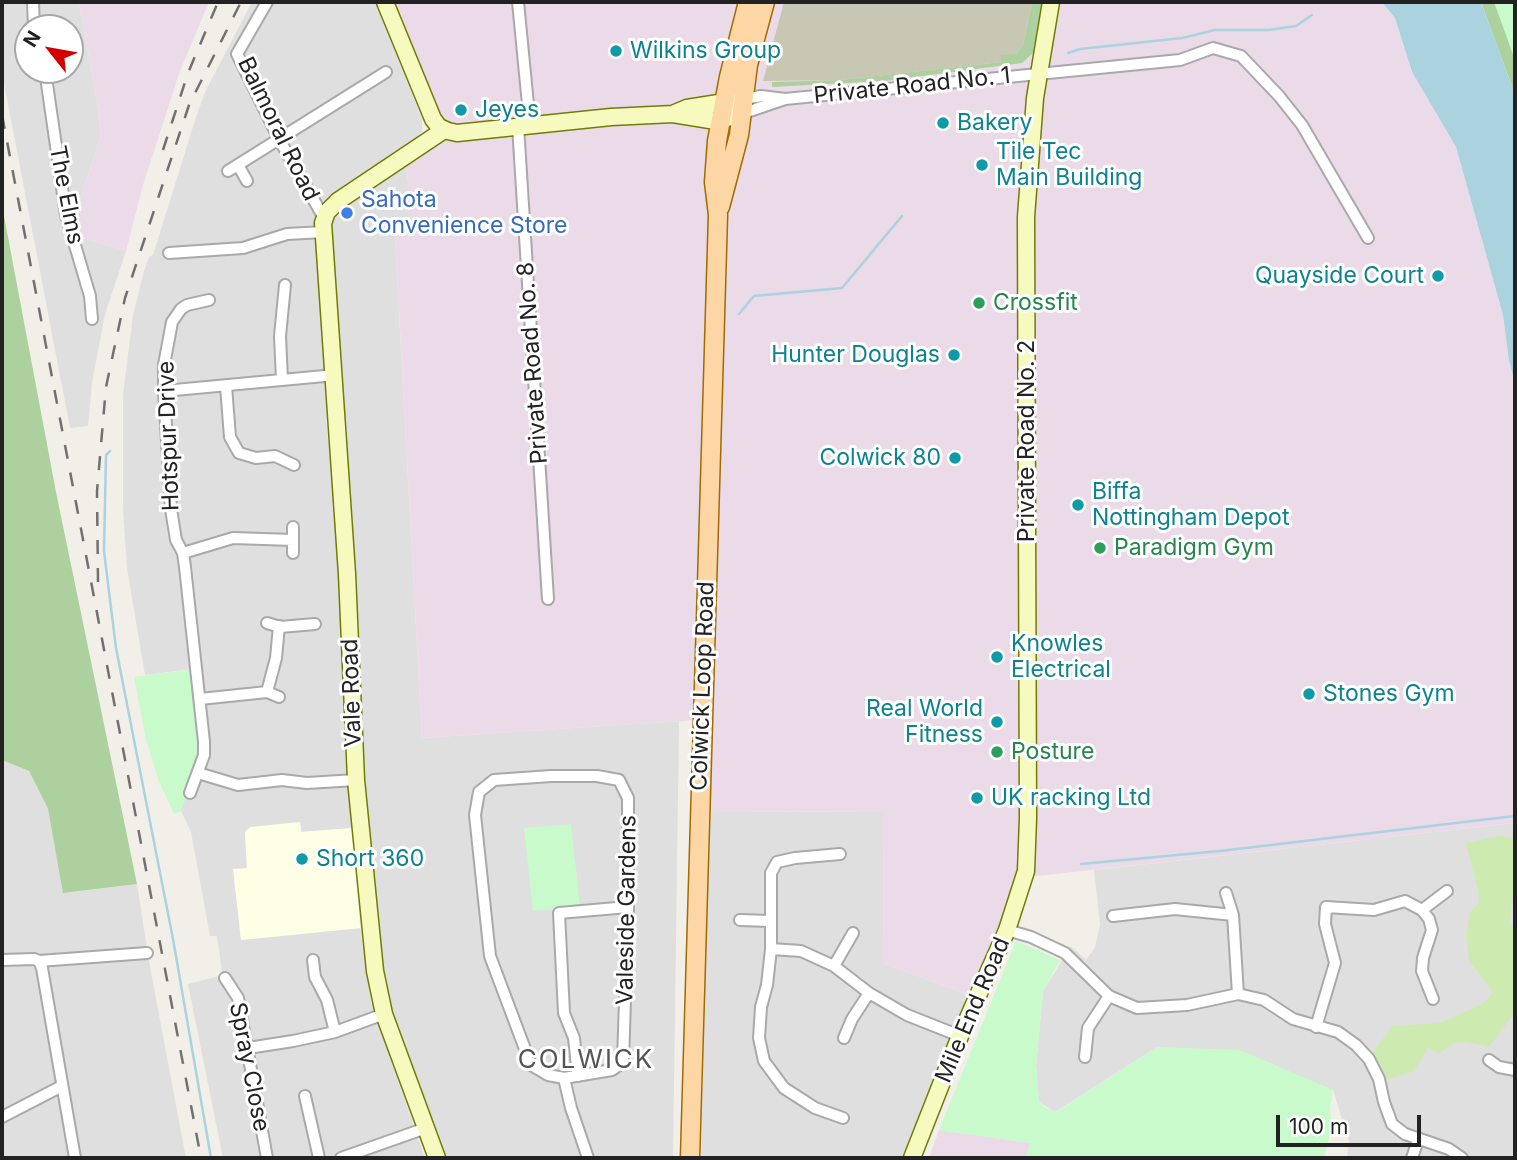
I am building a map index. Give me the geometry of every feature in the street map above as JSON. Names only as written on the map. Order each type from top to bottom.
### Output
[{"type":"main road","name":"Colwick Loop Road","points":[[690,1158],[718,215],[714,182],[717,141],[748,2]]},
{"type":"main road","name":"Colwick Loop Road","points":[[718,215],[732,161],[748,65],[765,2]]},
{"type":"street","name":"Balmoral Road","points":[[267,2],[237,54],[324,225]]},
{"type":"street","points":[[169,253],[185,257],[243,248],[324,225],[330,207],[444,130],[433,119],[385,2]]},
{"type":"street","name":"Private Road No. 8","points":[[518,2],[548,599]]},
{"type":"street","name":"Private Road No. 2","points":[[1027,860],[1026,217],[1031,134],[1051,2]]},
{"type":"street","points":[[1040,72],[1180,60],[1213,48],[1241,56],[1302,125],[1368,238]]},
{"type":"street","points":[[247,181],[233,168],[386,72]]},
{"type":"street","name":"Private Road No. 1","points":[[444,130],[457,133],[673,114],[705,120],[724,110],[743,106],[761,96],[785,99],[1040,72]]},
{"type":"street","name":"The Elms","points":[[47,84],[66,215],[90,296],[92,318]]},
{"type":"street","name":"Vale Road","points":[[324,225],[347,574],[356,780],[375,971],[384,1014],[437,1158]]},
{"type":"street","points":[[282,380],[280,336],[285,285]]},
{"type":"street","name":"Hotspur Drive","points":[[190,793],[198,773],[204,742],[183,553],[172,523],[164,365],[172,323],[181,309],[209,300]]},
{"type":"street","points":[[164,391],[335,376]]},
{"type":"street","points":[[226,386],[230,437],[239,453],[247,457],[275,457],[294,465]]},
{"type":"street","points":[[284,459],[290,447]]},
{"type":"street","points":[[293,527],[293,553]]},
{"type":"street","points":[[183,553],[233,538],[293,540]]},
{"type":"street","points":[[267,623],[279,626],[315,624]]},
{"type":"street","points":[[267,692],[276,658],[279,626]]},
{"type":"street","points":[[200,699],[267,692],[279,697]]},
{"type":"street","points":[[198,773],[238,785],[282,780],[307,783],[356,780]]},
{"type":"street","name":"Valeside Gardens","points":[[586,776],[619,780],[628,798],[623,1062],[612,1070],[578,1076],[564,1078],[548,1075],[531,1065],[490,956],[475,815],[479,792],[494,780],[586,776]]},
{"type":"street","points":[[840,854],[777,862],[771,873],[771,949],[758,1038],[764,1061],[784,1088],[815,1108],[843,1118]]},
{"type":"street","name":"Mile End Road","points":[[912,1158],[960,1036],[1007,930],[1027,860]]},
{"type":"street","points":[[1422,910],[1447,891]]},
{"type":"street","points":[[1226,892],[1233,915],[1238,995]]},
{"type":"street","points":[[1316,1027],[1335,963],[1325,924],[1326,907],[1374,910],[1405,901],[1422,910],[1429,919],[1432,930],[1423,958],[1422,971],[1433,999]]},
{"type":"street","points":[[578,1076],[574,1038],[564,1013],[558,913],[628,907]]},
{"type":"street","points":[[1113,916],[1175,909],[1233,915]]},
{"type":"street","points":[[740,920],[770,921]]},
{"type":"street","points":[[1007,930],[1031,937],[1065,953],[1109,996],[1137,1008],[1187,1005],[1238,995],[1264,1000],[1293,1019],[1338,1032],[1369,1059],[1379,1079],[1392,1124],[1405,1134],[1449,1149],[1462,1158]]},
{"type":"street","points":[[834,966],[853,933]]},
{"type":"street","points":[[771,949],[801,951],[834,966],[869,993],[906,1015],[960,1036]]},
{"type":"street","points":[[2,960],[34,958],[39,961],[147,953]]},
{"type":"street","points":[[313,960],[335,1032]]},
{"type":"street","points":[[39,961],[75,1158]]},
{"type":"street","name":"Spray Close","points":[[225,978],[238,998],[267,1158]]},
{"type":"street","points":[[844,1038],[852,1019],[869,993]]},
{"type":"street","points":[[1085,1057],[1088,1028],[1109,996]]},
{"type":"street","points":[[248,1048],[335,1032],[384,1014]]},
{"type":"street","points":[[1489,1060],[1499,1067],[1515,1070]]},
{"type":"street","points":[[564,1078],[588,1158]]},
{"type":"street","points":[[2,1116],[62,1086]]},
{"type":"street","points":[[305,1096],[319,1158]]},
{"type":"street","points":[[341,1158],[426,1128]]},
{"type":"street","points":[[1412,1158],[1419,1140]]},
{"type":"shaded area","points":[[2,2],[79,2],[81,14],[14,14],[14,84],[84,84],[84,30],[101,136],[74,218],[80,237],[126,251],[105,314],[92,383],[88,426],[70,428],[2,73]]},
{"type":"shaded area","points":[[79,2],[209,2],[180,71],[143,185],[126,251],[80,237],[74,218],[101,136],[84,30],[84,14],[81,14]]},
{"type":"shaded area","points":[[252,2],[375,2],[422,119],[422,131],[415,140],[321,207],[319,260],[327,430],[336,514],[346,771],[352,828],[301,832],[300,823],[245,833],[247,869],[234,869],[241,940],[360,928],[371,1002],[425,1158],[223,1158],[188,984],[219,976],[222,972],[217,936],[210,936],[191,832],[181,811],[188,788],[193,669],[145,675],[127,568],[123,508],[123,394],[133,315],[144,271],[149,257],[153,255],[206,90]]},
{"type":"shaded area","points":[[393,2],[1382,2],[1395,18],[1412,72],[1456,147],[1503,315],[1515,383],[1515,823],[1019,878],[972,996],[883,963],[884,812],[709,811],[712,719],[422,738],[395,237],[415,235],[406,165],[445,138]]},
{"type":"shaded area","points":[[784,2],[1032,2],[1023,45],[1016,54],[1001,62],[840,80],[763,81]]},
{"type":"shaded area","points":[[406,165],[415,235],[395,238],[422,738],[679,721],[673,1158],[446,1158],[387,1000],[364,778],[360,664],[331,222],[336,210]]},
{"type":"shaded area","points":[[2,760],[29,771],[48,809],[64,893],[137,884],[186,1158],[2,1158]]},
{"type":"shaded area","points":[[709,811],[884,812],[883,963],[972,996],[902,1158],[701,1158]]},
{"type":"shaded area","points":[[300,822],[301,832],[352,828],[360,928],[241,940],[233,869],[247,868],[245,832],[250,827]]},
{"type":"shaded area","points":[[1515,823],[1515,1158],[1347,1158],[1349,1141],[1333,1090],[1157,1047],[1055,1112],[1039,1102],[1036,1065],[1043,991],[1071,946],[1086,960],[1095,947],[1100,925],[1094,870]]},
{"type":"shaded area","points":[[939,1130],[1031,1143],[1025,1158],[929,1158]]},
{"type":"green space","points":[[1032,2],[1042,2],[1033,53],[1022,63],[884,81],[772,87],[772,82],[840,80],[1001,62],[1001,55],[1016,54],[1023,45]]},
{"type":"green space","points":[[1481,2],[1515,2],[1515,95]]},
{"type":"green space","points":[[1494,2],[1515,2],[1515,60]]},
{"type":"green space","points":[[2,205],[56,492],[137,884],[63,893],[48,809],[29,771],[2,760]]},
{"type":"green space","points":[[194,669],[200,749],[197,766],[181,811],[174,814],[158,779],[146,739],[134,677]]},
{"type":"green space","points":[[571,824],[580,907],[533,911],[524,828]]},
{"type":"green space","points":[[1500,836],[1515,839],[1515,882],[1509,924],[1515,925],[1515,1012],[1489,1047],[1465,1042],[1455,1043],[1439,1053],[1428,1048],[1414,1071],[1386,1080],[1372,1054],[1392,1026],[1440,1023],[1484,1003],[1493,993],[1469,960],[1466,937],[1470,912],[1479,903],[1466,843]]},
{"type":"green space","points":[[1016,941],[1060,960],[1043,991],[1036,1065],[1039,1101],[1046,1108],[1056,1112],[1157,1047],[1240,1050],[1333,1090],[1330,1109],[1332,1126],[1324,1158],[1025,1158],[1030,1143],[939,1130]]},
{"type":"water","points":[[1382,2],[1481,2],[1515,95],[1515,383],[1503,315],[1456,147],[1412,72],[1395,18]]},
{"type":"waterway","points":[[1068,53],[1080,49],[1182,38],[1215,30],[1269,30],[1296,26],[1312,15]]},
{"type":"waterway","points":[[739,314],[754,296],[842,288],[902,216]]},
{"type":"waterway","points":[[110,451],[106,455],[104,551],[116,648],[173,939],[211,1158]]},
{"type":"waterway","points":[[1081,864],[1220,851],[1515,816]]},
{"type":"railway","points":[[163,150],[188,73],[218,2]]},
{"type":"railway","points":[[98,582],[97,491],[106,387],[125,298],[189,105],[241,2]]},
{"type":"railway","points":[[2,115],[201,1158]]},
{"type":"place","name":"Wilkins Group","points":[[616,51]]},
{"type":"place","name":"Jeyes","points":[[461,110]]},
{"type":"place","name":"Bakery","points":[[943,123]]},
{"type":"place","name":"Tile Tec Main Building","points":[[982,165]]},
{"type":"place","name":"Sahota Convenience Store","points":[[347,213]]},
{"type":"place","name":"Quayside Court","points":[[1438,276]]},
{"type":"place","name":"Crossfit","points":[[979,303]]},
{"type":"place","name":"Hunter Douglas","points":[[954,355]]},
{"type":"place","name":"Colwick 80","points":[[955,458]]},
{"type":"place","name":"Biffa Nottingham Depot","points":[[1078,505]]},
{"type":"place","name":"Paradigm Gym","points":[[1100,548]]},
{"type":"place","name":"Knowles Electrical","points":[[997,657]]},
{"type":"place","name":"Stones Gym","points":[[1309,694]]},
{"type":"place","name":"Real World Fitness","points":[[997,722]]},
{"type":"place","name":"Posture","points":[[997,752]]},
{"type":"place","name":"UK racking Ltd","points":[[977,798]]},
{"type":"place","name":"Short 360","points":[[302,859]]},
{"type":"district","name":"COLWICK","points":[[586,1060]]}]
